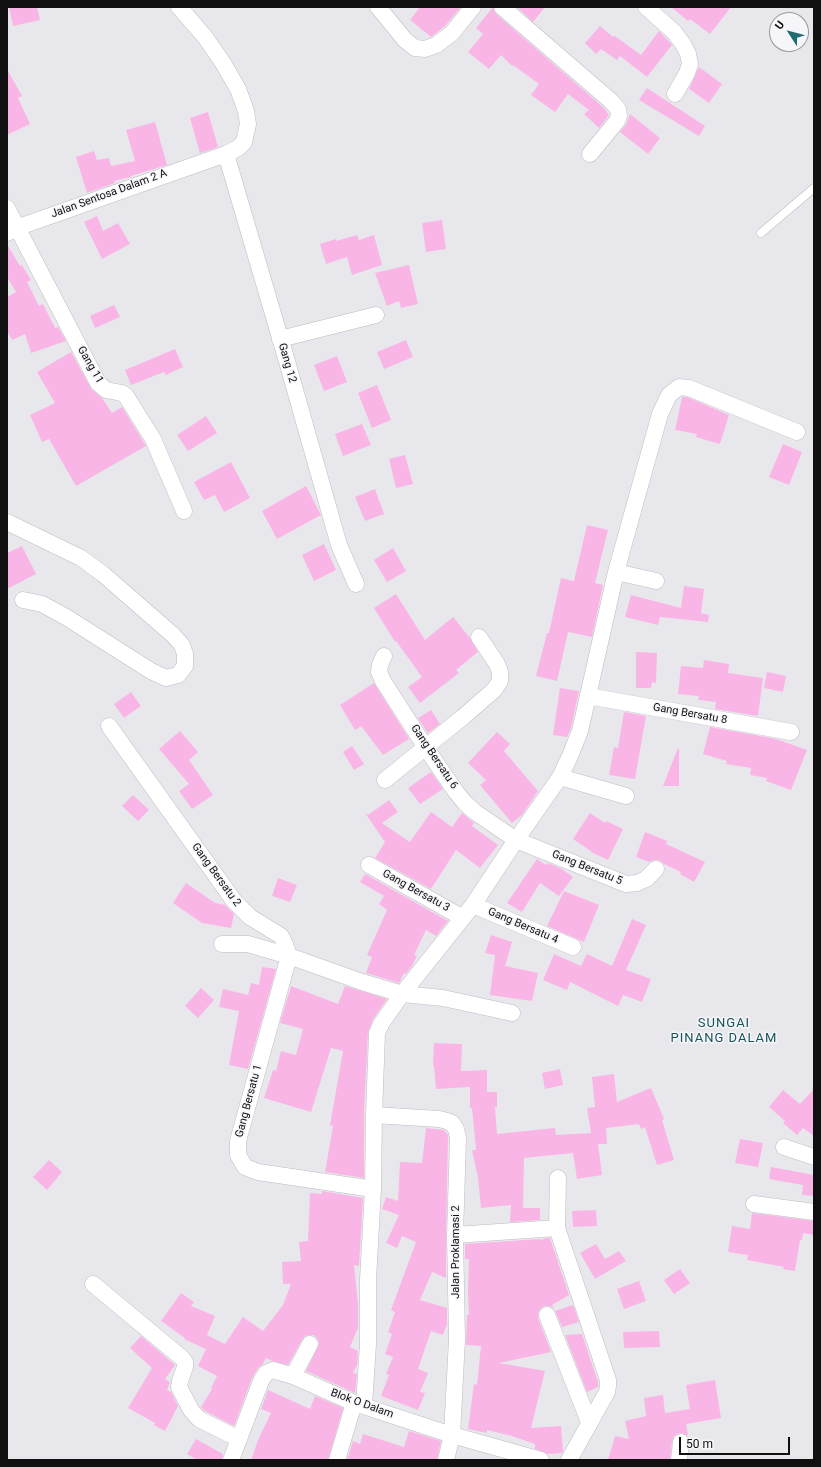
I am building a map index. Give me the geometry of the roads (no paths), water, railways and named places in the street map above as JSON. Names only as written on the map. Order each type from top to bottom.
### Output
[{"type":"street","name":"Jalan Sentosa Dalam 2 A","points":[[12,231],[219,156],[238,148],[244,142],[248,124],[246,111],[238,89],[223,63],[205,37],[179,7]]},
{"type":"street","points":[[378,7],[405,40],[415,48],[425,49],[436,45],[452,33],[473,7]]},
{"type":"street","points":[[502,7],[612,101],[618,109],[619,116],[617,120],[590,154]]},
{"type":"street","points":[[646,7],[674,32],[688,54],[690,64],[687,74],[675,94]]},
{"type":"street","name":"Gang 12","points":[[219,156],[280,339],[339,545],[356,584]]},
{"type":"street","name":"Gang 11","points":[[7,208],[12,231],[98,383],[106,390],[122,393],[126,396],[153,439],[184,511]]},
{"type":"street","points":[[280,339],[376,315]]},
{"type":"street","points":[[337,1460],[359,1404],[368,1344],[368,1280],[373,1188],[377,1033],[381,1024],[402,994],[473,905],[560,777],[580,731],[616,572],[660,414],[669,395],[679,387],[689,388],[797,432]]},
{"type":"street","points":[[7,522],[81,558],[103,574],[173,635],[182,645],[185,654],[185,666],[178,675],[166,678],[151,671],[72,621],[42,604],[23,600]]},
{"type":"street","points":[[616,572],[656,581]]},
{"type":"street","points":[[385,780],[426,748],[494,690],[500,682],[500,672],[497,664],[479,637]]},
{"type":"street","name":"Gang Bersatu 6","points":[[384,656],[379,672],[426,748],[465,803],[475,812],[516,840]]},
{"type":"street","name":"Gang Bersatu 8","points":[[588,696],[791,732]]},
{"type":"street","name":"Gang Bersatu 2","points":[[109,726],[234,901],[250,917],[281,936],[289,956]]},
{"type":"street","points":[[560,777],[626,796]]},
{"type":"street","name":"Gang Bersatu 5","points":[[516,840],[626,884],[642,881],[656,869]]},
{"type":"street","name":"Gang Bersatu 3","points":[[369,865],[463,918]]},
{"type":"street","name":"Gang Bersatu 4","points":[[473,905],[573,947]]},
{"type":"street","points":[[222,944],[248,944],[289,956],[362,982],[402,994],[443,998],[512,1013]]},
{"type":"street","name":"Gang Bersatu 1","points":[[289,956],[238,1141],[238,1155],[245,1167],[258,1172],[373,1188]]},
{"type":"street","name":"Jalan Proklamasi 2","points":[[374,1115],[439,1119],[452,1123],[456,1129],[458,1138],[455,1235],[457,1339],[452,1435],[446,1460]]},
{"type":"street","points":[[784,1147],[814,1158]]},
{"type":"street","points":[[558,1178],[557,1228],[608,1380],[606,1392],[569,1460]]},
{"type":"street","points":[[754,1204],[814,1212]]},
{"type":"street","points":[[455,1235],[557,1228]]},
{"type":"street","points":[[93,1284],[182,1358],[185,1362],[185,1367],[179,1387],[194,1415],[239,1439],[231,1460]]},
{"type":"street","points":[[547,1316],[590,1422]]},
{"type":"street","points":[[293,1376],[310,1344]]},
{"type":"street","name":"Blok O Dalam","points":[[239,1439],[261,1381],[266,1373],[273,1370],[293,1376],[359,1404],[452,1435],[541,1460]]},
{"type":"street","points":[[679,1460],[681,1442]]},
{"type":"lane","points":[[761,233],[814,188]]},
{"type":"district","name":"SUNGAI PINANG DALAM","points":[[724,1032]]}]
